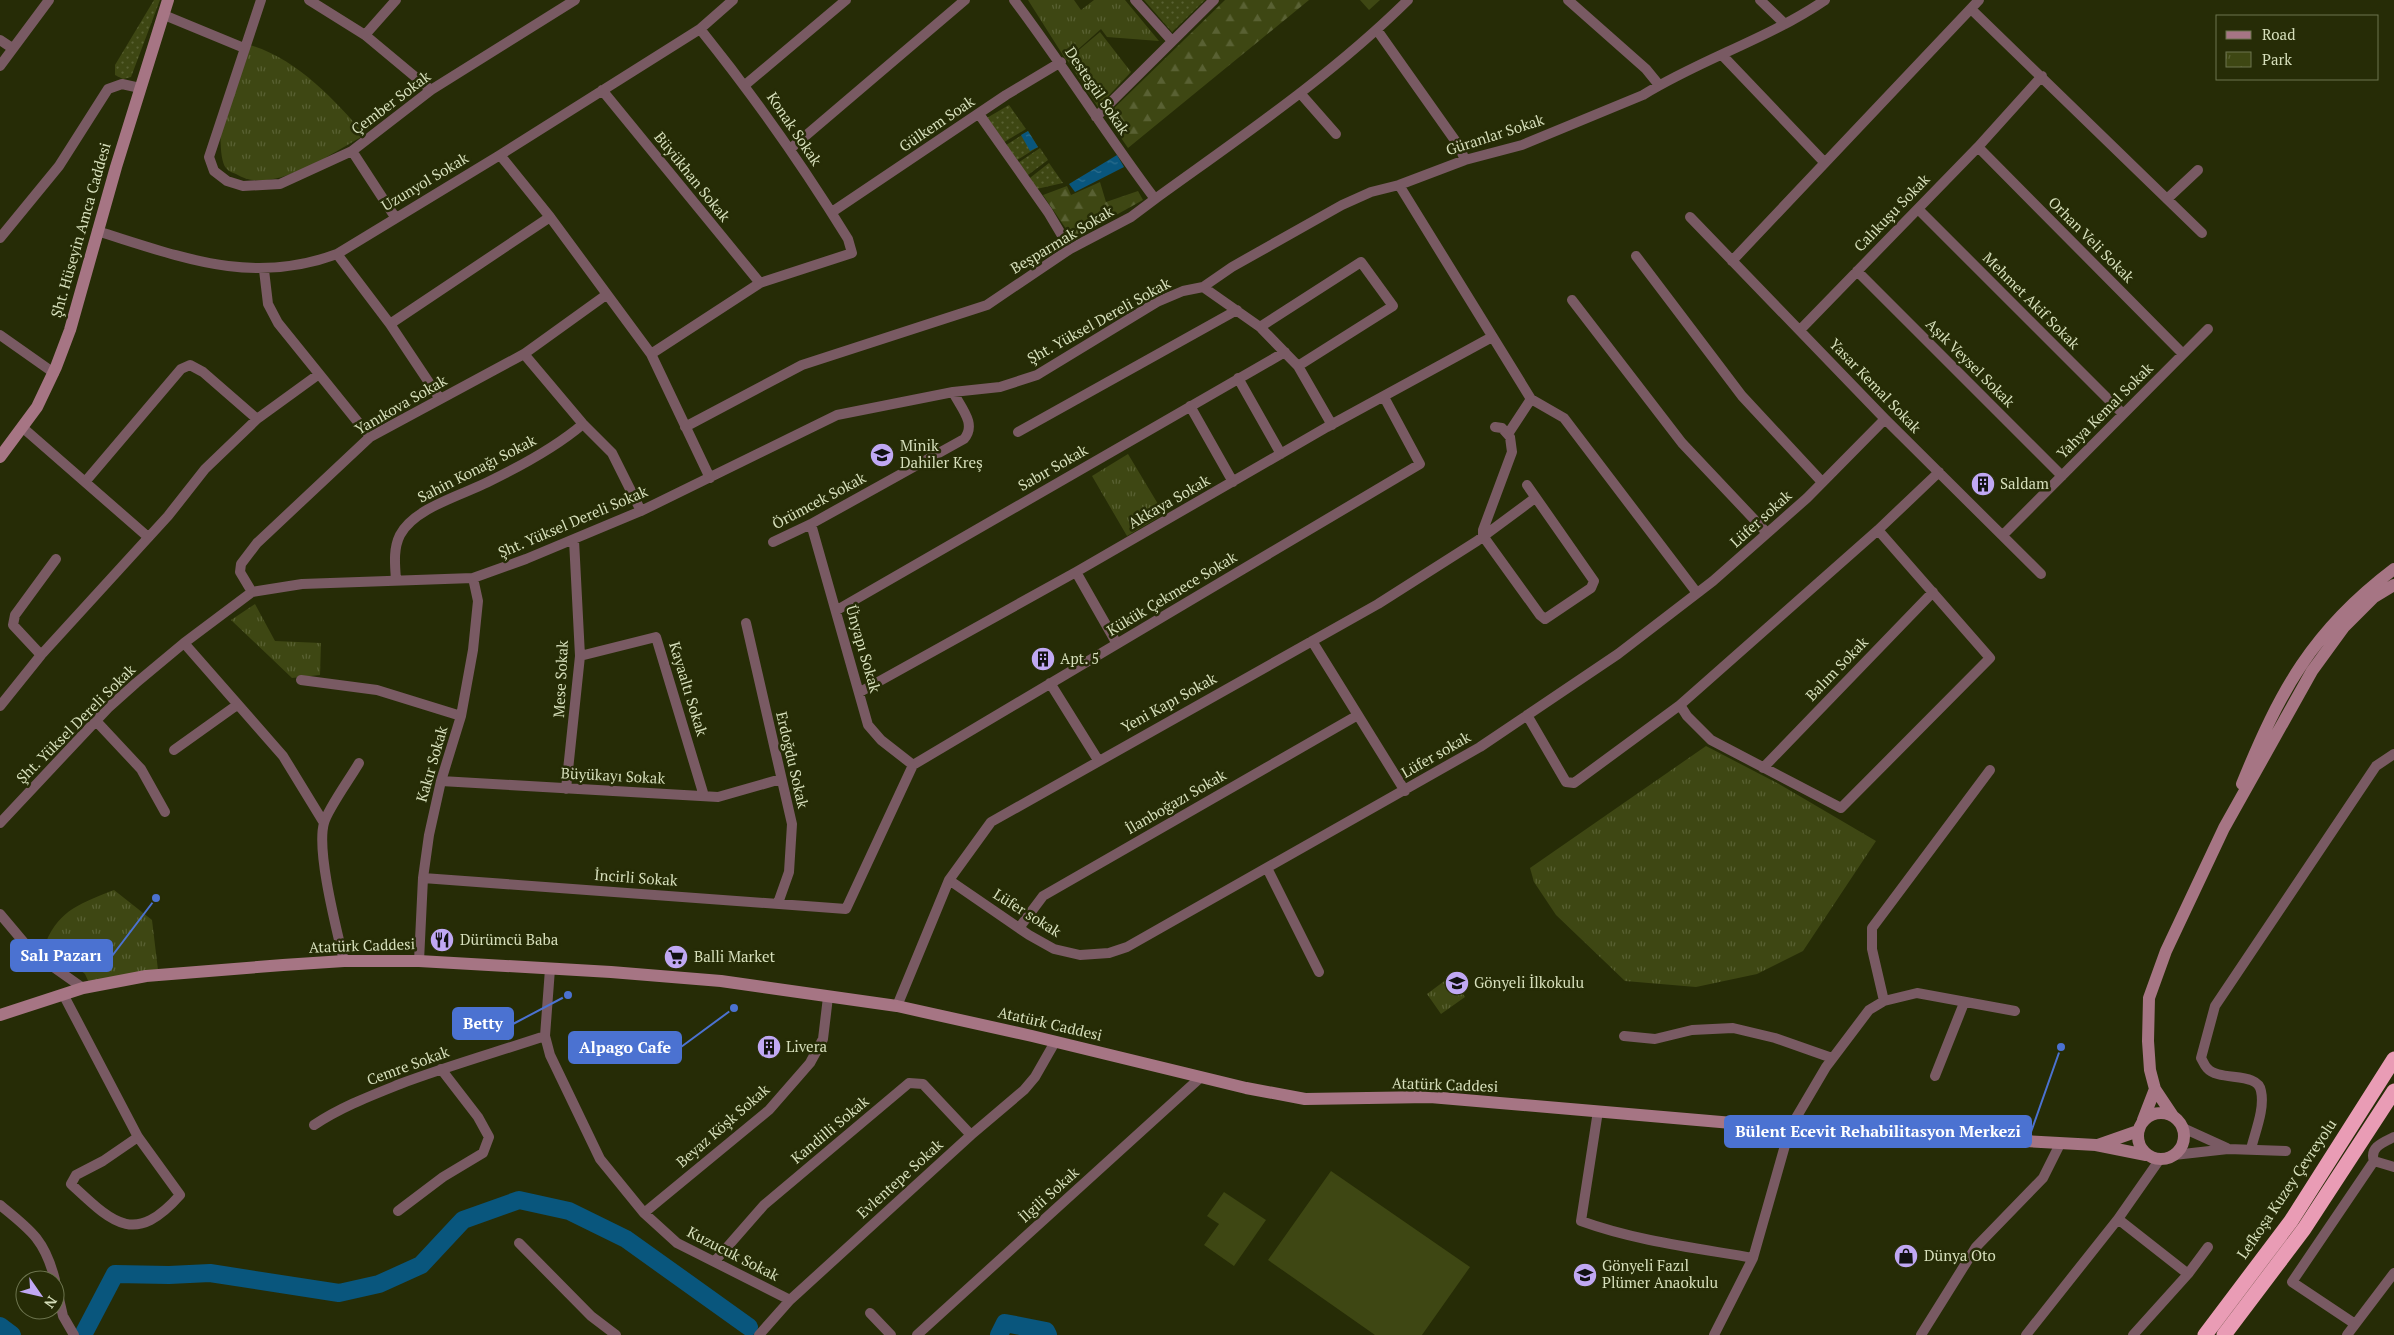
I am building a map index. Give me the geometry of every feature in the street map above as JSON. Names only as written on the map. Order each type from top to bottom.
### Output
[{"type":"highway","name":"Lefkoşa Kuzey Çevreyolu","points":[[2205,1335],[2291,1220],[2394,1059]]},
{"type":"highway","points":[[2224,1335],[2304,1229],[2394,1091]]},
{"type":"main road","name":"Şht. Hüseyin Amca Caddesi","points":[[0,457],[37,407],[54,372],[70,330],[97,231],[168,0]]},
{"type":"main road","points":[[2155,1089],[2141,1126],[2138,1142],[2146,1154],[2160,1159],[2174,1155],[2183,1143],[2183,1128],[2155,1089],[2149,1059],[2148,998],[2166,951],[2224,828],[2266,727],[2297,669],[2334,621],[2365,591],[2394,569]]},
{"type":"main road","points":[[2224,828],[2312,671],[2344,627],[2374,597],[2394,585]]},
{"type":"main road","name":"Atatürk Caddesi","points":[[0,1015],[83,988],[146,976],[344,961],[419,961],[721,980],[897,1006],[1304,1099],[1430,1097],[1790,1128],[2096,1145],[2146,1154]]},
{"type":"main road","points":[[2141,1126],[2157,1113],[2173,1116]]},
{"type":"main road","name":"Atatürk Caddesi","points":[[2096,1145],[2141,1126]]},
{"type":"street","points":[[0,66],[49,0]]},
{"type":"street","points":[[164,15],[244,48],[261,0]]},
{"type":"street","points":[[309,0],[365,34],[431,90]]},
{"type":"street","points":[[365,34],[396,0]]},
{"type":"street","name":"Çember Sokak","points":[[244,48],[209,157],[214,171],[227,181],[243,186],[280,184],[352,152],[431,90],[575,0]]},
{"type":"street","name":"Uzunyol Sokak","points":[[97,231],[215,265],[264,270],[319,261],[337,254],[395,217],[500,155],[700,29],[733,0]]},
{"type":"street","points":[[745,85],[846,0]]},
{"type":"street","points":[[790,149],[965,0]]},
{"type":"street","name":"Destegül Sokak","points":[[1014,0],[1061,62],[1096,117],[1155,199]]},
{"type":"street","points":[[1135,0],[1172,41]]},
{"type":"street","points":[[1096,117],[1214,0]]},
{"type":"street","name":"Beşparmak Sokak","points":[[685,427],[802,365],[987,305],[1070,249],[1131,217],[1323,77],[1378,30],[1408,0]]},
{"type":"street","points":[[1568,0],[1646,69],[1659,85]]},
{"type":"street","points":[[1760,0],[1784,24]]},
{"type":"street","name":"Güranlar Sokak","points":[[1203,286],[1232,267],[1342,205],[1371,192],[1399,185],[1465,160],[1522,145],[1643,95],[1659,85],[1784,24],[1824,0]]},
{"type":"street","points":[[1732,261],[1979,0]]},
{"type":"street","points":[[1971,9],[2202,233]]},
{"type":"street","name":"Konak Sokak","points":[[700,29],[745,85],[790,149],[832,212],[848,239],[852,253],[760,283]]},
{"type":"street","points":[[1378,30],[1459,146],[1465,160]]},
{"type":"street","points":[[0,40],[12,48]]},
{"type":"street","points":[[1722,55],[1825,163]]},
{"type":"street","name":"Gülkem Soak","points":[[832,212],[1061,62]]},
{"type":"street","name":"Calıkuşu Sokak","points":[[1800,330],[1978,147],[2042,76]]},
{"type":"street","points":[[0,238],[59,166],[108,89],[122,84],[140,88]]},
{"type":"street","name":"Büyükhan Sokak","points":[[602,90],[760,283]]},
{"type":"street","points":[[1300,93],[1336,134]]},
{"type":"street","points":[[979,114],[1048,212],[1070,249]]},
{"type":"street","name":"Orhan Veli Sokak","points":[[1978,147],[2183,354]]},
{"type":"street","points":[[352,152],[395,217]]},
{"type":"street","points":[[500,155],[550,217],[651,354],[710,478]]},
{"type":"street","points":[[2168,199],[2198,170]]},
{"type":"street","points":[[1399,185],[1531,399],[1564,418],[1697,593]]},
{"type":"street","name":"Mehmet Akif Sokak","points":[[1918,209],[2123,414]]},
{"type":"street","points":[[390,324],[550,217]]},
{"type":"street","name":"Yasar Kemal Sokak","points":[[1690,217],[1885,419],[2004,535],[2041,574]]},
{"type":"street","points":[[337,254],[390,324],[440,399]]},
{"type":"street","points":[[1636,256],[1742,396],[1822,482]]},
{"type":"street","points":[[1260,326],[1361,262],[1393,306],[1298,366]]},
{"type":"street","points":[[264,270],[268,304],[278,324],[370,437]]},
{"type":"street","name":"Aşık Veysel Sokak","points":[[1857,271],[2062,476]]},
{"type":"street","points":[[651,354],[760,283]]},
{"type":"street","points":[[1203,286],[1260,326],[1298,366],[1332,425]]},
{"type":"street","name":"Şht. Yüksel Dereli Sokak","points":[[0,823],[136,683],[184,643],[252,592],[302,584],[473,578],[574,540],[641,511],[837,415],[953,392],[1000,387],[1037,374],[1157,302],[1183,291],[1203,286]]},
{"type":"street","name":"Yanıkova Sokak","points":[[252,592],[240,572],[241,564],[256,543],[370,437],[524,354],[606,295]]},
{"type":"street","points":[[1572,300],[1682,443],[1767,533]]},
{"type":"street","points":[[1018,432],[1237,310]]},
{"type":"street","name":"Yahya Kemal Sokak","points":[[2004,535],[2208,329]]},
{"type":"street","points":[[0,335],[54,372]]},
{"type":"street","name":"Akkaya Sokak","points":[[860,692],[1076,572],[1332,425],[1492,337]]},
{"type":"street","name":"Sabır Sokak","points":[[837,610],[1285,352]]},
{"type":"street","points":[[524,354],[583,424],[612,452],[641,511]]},
{"type":"street","points":[[85,482],[181,369],[190,365],[203,372],[257,419]]},
{"type":"street","points":[[0,706],[41,656],[148,537],[205,469],[257,419],[319,374]]},
{"type":"street","points":[[1238,378],[1281,454]]},
{"type":"street","name":"Örümcek Sokak","points":[[773,542],[811,524],[964,439],[970,432],[970,425],[953,392]]},
{"type":"street","name":"Kükük Çekmece Sokak","points":[[913,765],[1420,464],[1384,397]]},
{"type":"street","points":[[1508,434],[1531,399]]},
{"type":"street","points":[[1190,406],[1233,482]]},
{"type":"street","name":"Lüfer sokak","points":[[949,880],[1019,928],[1054,949],[1080,954],[1110,953],[1127,947],[1480,747],[1618,654],[1697,593],[1767,533],[1822,482],[1885,419]]},
{"type":"street","name":"Sahin Konağı Sokak","points":[[396,580],[395,554],[400,535],[410,522],[428,510],[488,482],[563,441],[583,424]]},
{"type":"street","points":[[22,427],[148,537]]},
{"type":"street","points":[[1495,427],[1502,428],[1508,434],[1512,442],[1512,452],[1483,530],[1483,536],[1540,615],[1545,619],[1591,588],[1594,581],[1527,485]]},
{"type":"street","points":[[1527,716],[1566,782],[1574,783],[1680,705],[1878,530],[1939,472]]},
{"type":"street","name":"Yeni Kapı Sokak","points":[[897,1006],[949,880],[991,822],[1098,760],[1378,604],[1483,536],[1535,498]]},
{"type":"street","name":"Ünyapı Sokak","points":[[811,524],[837,610],[868,725],[881,740],[913,765]]},
{"type":"street","points":[[1680,705],[1692,722],[1711,740],[1841,808],[1990,658],[1878,530]]},
{"type":"street","name":"Mese Sokak","points":[[566,789],[580,656],[574,540]]},
{"type":"street","points":[[41,656],[13,625],[15,615],[56,559]]},
{"type":"street","points":[[1076,572],[1117,644]]},
{"type":"street","name":"Kakır Sokak","points":[[419,961],[424,878],[429,835],[440,781],[462,716],[478,607],[473,578]]},
{"type":"street","name":"Balım Sokak","points":[[1763,768],[1933,592]]},
{"type":"street","name":"Erdoğdu Sokak","points":[[746,623],[792,824],[789,872],[778,903]]},
{"type":"street","name":"Kayaaltı Sokak","points":[[580,656],[656,637],[704,796]]},
{"type":"street","points":[[1312,641],[1405,791]]},
{"type":"street","points":[[184,643],[236,705],[283,756],[324,823]]},
{"type":"street","points":[[301,680],[377,690],[462,716]]},
{"type":"street","points":[[1050,684],[1098,760]]},
{"type":"street","points":[[174,750],[236,705]]},
{"type":"street","name":"İlanboğazı Sokak","points":[[1019,928],[1043,896],[1358,715]]},
{"type":"street","points":[[97,722],[141,769],[165,812]]},
{"type":"street","points":[[2251,1149],[2261,1108],[2262,1090],[2258,1084],[2249,1078],[2230,1078],[2208,1069],[2201,1058],[2215,1006],[2376,766],[2394,754]]},
{"type":"street","points":[[344,961],[332,910],[322,843],[324,823],[359,763]]},
{"type":"street","name":"İncirli Sokak","points":[[424,878],[846,909],[913,765]]},
{"type":"street","points":[[1884,1001],[1872,949],[1872,928],[1990,770]]},
{"type":"street","name":"Büyükayı Sokak","points":[[440,781],[718,797],[781,779]]},
{"type":"street","points":[[1267,868],[1319,972]]},
{"type":"street","points":[[0,914],[32,952],[83,988]]},
{"type":"street","name":"Kuzucuk Sokak","points":[[550,969],[545,1036],[550,1055],[600,1159],[644,1213],[677,1243],[790,1300]]},
{"type":"street","points":[[1714,1335],[1753,1258],[1790,1128],[1832,1058],[1869,1010],[1884,1001],[1917,993],[2015,1011]]},
{"type":"street","points":[[63,994],[138,1137],[180,1195],[165,1212],[156,1217],[138,1225],[118,1224],[71,1184],[76,1175],[103,1161],[138,1137]]},
{"type":"street","name":"Beyaz Köşk Sokak","points":[[644,1213],[769,1110],[810,1063],[823,1039],[828,997]]},
{"type":"street","points":[[1935,1076],[1964,1003]]},
{"type":"street","points":[[1624,1036],[1655,1039],[1692,1030],[1733,1028],[1775,1038],[1832,1058]]},
{"type":"street","name":"Cemre Sokak","points":[[314,1125],[336,1110],[441,1069],[545,1036]]},
{"type":"street","name":"Evlentepe Sokak","points":[[759,1335],[790,1300],[971,1135],[1024,1090],[1035,1077],[1054,1042]]},
{"type":"street","points":[[398,1211],[443,1177],[483,1153],[489,1137],[478,1117],[441,1069]]},
{"type":"street","name":"İlgili Sokak","points":[[917,1335],[1201,1077]]},
{"type":"street","name":"Kandilli Sokak","points":[[715,1262],[764,1206],[908,1083],[922,1084],[971,1135]]},
{"type":"street","points":[[1598,1111],[1581,1221],[1656,1240],[1753,1258]]},
{"type":"street","points":[[2183,1128],[2228,1149]]},
{"type":"street","points":[[2355,1324],[2292,1282],[2380,1144],[2394,1137]]},
{"type":"street","points":[[1921,1335],[1976,1247],[2043,1178],[2060,1144]]},
{"type":"street","points":[[2174,1155],[2228,1149],[2286,1152]]},
{"type":"street","points":[[2374,1156],[2394,1167]]},
{"type":"street","points":[[2026,1335],[2118,1218],[2160,1159]]},
{"type":"street","points":[[0,1205],[33,1232],[48,1253],[52,1270]]},
{"type":"street","points":[[2118,1218],[2188,1274]]},
{"type":"street","points":[[519,1243],[590,1316],[616,1335]]},
{"type":"street","points":[[2133,1335],[2188,1274],[2208,1246]]},
{"type":"street","points":[[2347,1335],[2394,1273]]},
{"type":"street","points":[[870,1313],[891,1335]]},
{"type":"street","points":[[65,1319],[74,1335]]},
{"type":"green space","points":[[154,0],[160,0],[131,77],[123,79],[115,75],[115,65]]},
{"type":"green space","points":[[1028,0],[1074,0],[1081,10],[1094,0],[1125,0],[1159,41],[1107,37],[1101,29],[1066,60]]},
{"type":"green space","points":[[1144,0],[1205,0],[1172,32]]},
{"type":"green space","points":[[1225,0],[1309,0],[1128,148],[1106,116]]},
{"type":"green space","points":[[1360,0],[1380,0],[1369,10]]},
{"type":"green space","points":[[1100,32],[1131,72],[1098,107],[1067,60]]},
{"type":"green space","points":[[250,45],[267,51],[299,70],[327,94],[365,135],[320,161],[284,176],[267,180],[251,180],[228,170],[224,164],[221,151],[222,116]]},
{"type":"green space","points":[[1009,105],[1026,129],[1001,144],[985,119]]},
{"type":"green space","points":[[1028,131],[1038,147],[1014,162],[1003,147]]},
{"type":"green space","points":[[1040,148],[1048,160],[1024,178],[1015,165]]},
{"type":"green space","points":[[1049,163],[1063,183],[1032,190],[1026,181]]},
{"type":"green space","points":[[1100,182],[1106,202],[1138,191],[1143,200],[1073,239],[1043,195],[1067,186],[1071,195]]},
{"type":"green space","points":[[1128,454],[1164,514],[1127,536],[1092,476]]},
{"type":"green space","points":[[255,604],[275,641],[321,643],[320,675],[292,678],[231,620]]},
{"type":"green space","points":[[1706,746],[1779,784],[1876,841],[1803,951],[1757,974],[1696,987],[1625,981],[1556,915],[1534,882],[1530,868]]},
{"type":"green space","points":[[114,890],[152,920],[158,970],[90,985],[85,974],[46,942],[65,914],[82,903]]},
{"type":"green space","points":[[1451,976],[1465,997],[1441,1014],[1427,994]]},
{"type":"green space","points":[[1331,1171],[1470,1267],[1422,1335],[1375,1335],[1268,1260]]},
{"type":"green space","points":[[1224,1192],[1266,1220],[1234,1266],[1204,1245],[1219,1224],[1207,1216]]},
{"type":"water","points":[[1028,131],[1038,147],[1030,151],[1021,135]]},
{"type":"water","points":[[1117,155],[1124,167],[1075,192],[1069,184]]},
{"type":"waterway","points":[[83,1335],[115,1274],[169,1275],[210,1273],[339,1293],[379,1284],[421,1265],[463,1220],[519,1200],[569,1211],[626,1239],[749,1327]]},
{"type":"waterway","points":[[999,1335],[1005,1323],[1046,1331],[1048,1335]]},
{"type":"waterway","points":[[0,1326],[12,1335]]},
{"type":"place","name":"Minik Dahiler Kreş","points":[[882,455]]},
{"type":"place","name":"Saldam","points":[[1983,484]]},
{"type":"place","name":"Apt. 5","points":[[1043,659]]},
{"type":"place","name":"Salı Pazarı","points":[[156,898]]},
{"type":"place","name":"Dürümcü Baba","points":[[442,940]]},
{"type":"place","name":"Balli Market","points":[[676,957]]},
{"type":"place","name":"Gönyeli İlkokulu","points":[[1457,983]]},
{"type":"place","name":"Betty","points":[[568,995]]},
{"type":"place","name":"Alpago Cafe","points":[[734,1008]]},
{"type":"place","name":"Livera","points":[[769,1047]]},
{"type":"place","name":"Bülent Ecevit Rehabilitasyon Merkezi","points":[[2061,1047]]},
{"type":"place","name":"Dünya Oto","points":[[1906,1256]]},
{"type":"place","name":"Gönyeli Fazıl Plümer Anaokulu","points":[[1585,1275]]}]
